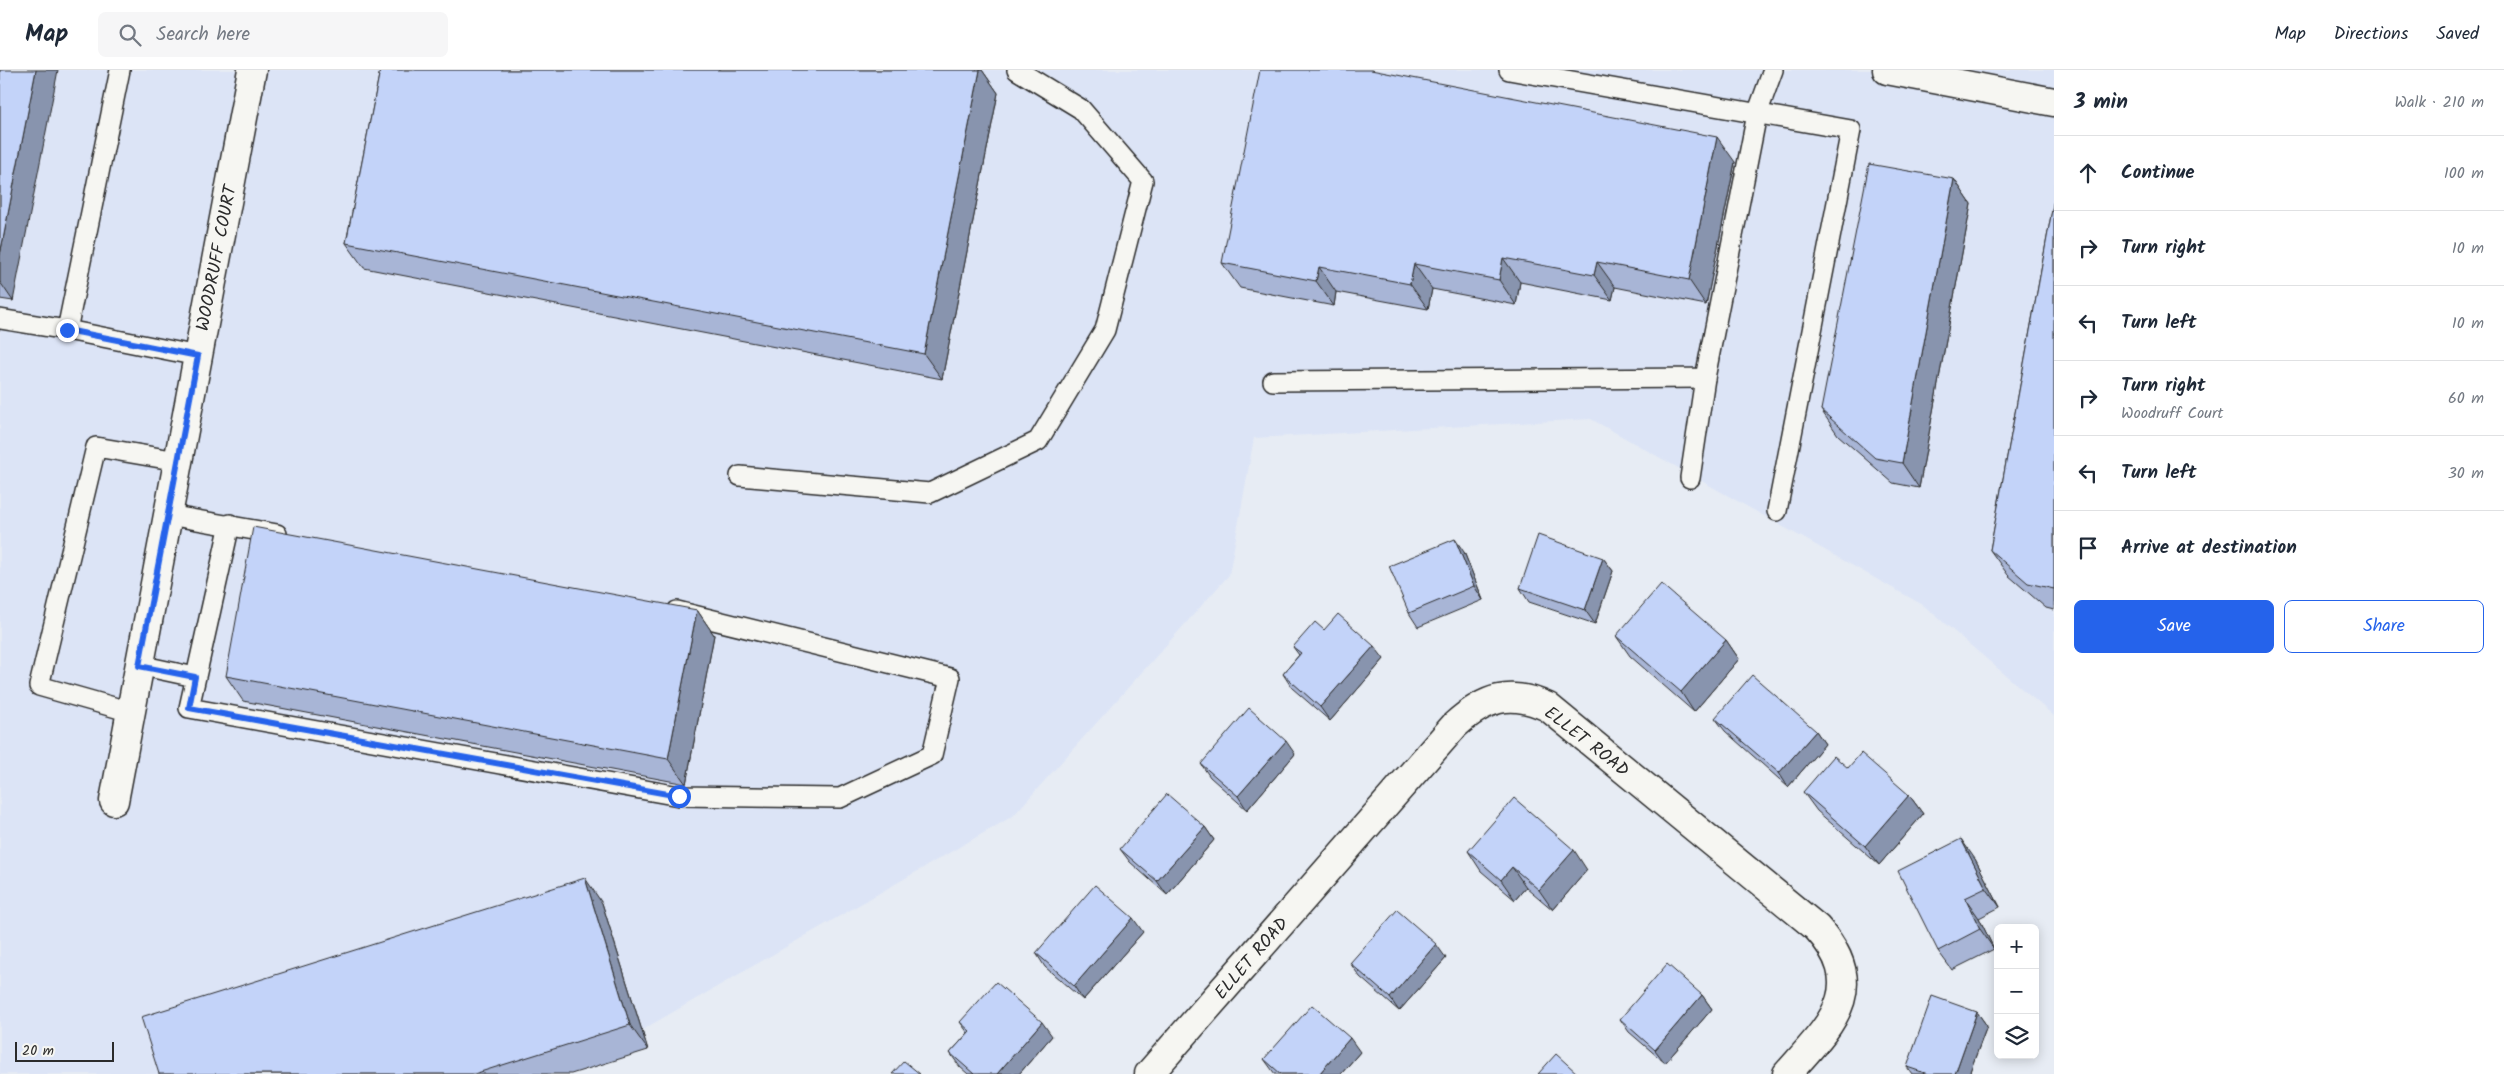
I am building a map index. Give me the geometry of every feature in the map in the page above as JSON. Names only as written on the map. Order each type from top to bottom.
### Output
[{"type":"street","name":"WOODRUFF COURT","points":[[114,800],[252,70]]},
{"type":"street","points":[[1886,70],[2054,102]]},
{"type":"street","name":"ELLET ROAD","points":[[1150,1074],[1455,725],[1473,709],[1490,700],[1506,697],[1533,700],[1548,707],[1817,928],[1830,942],[1840,962],[1843,984],[1841,1001],[1832,1022],[1787,1074]]},
{"type":"lane","points":[[67,330],[120,70]]},
{"type":"lane","points":[[740,476],[930,494],[1038,441],[1105,330],[1143,182],[1081,108],[1017,70]]},
{"type":"lane","points":[[1509,70],[1851,130],[1776,511]]},
{"type":"lane","points":[[1690,478],[1705,378],[1757,114],[1774,70]]},
{"type":"lane","points":[[0,319],[198,356]]},
{"type":"lane","points":[[1274,381],[1705,378]]},
{"type":"lane","points":[[131,712],[40,686],[96,447],[178,461]]},
{"type":"lane","points":[[168,515],[230,524],[297,537]]},
{"type":"lane","points":[[230,524],[189,708],[679,796],[840,798],[932,755],[950,678],[711,618],[663,608]]},
{"type":"lane","points":[[139,666],[195,677]]},
{"type":"shaded area","points":[[0,70],[2054,70],[2054,716],[1923,605],[1591,419],[1254,438],[1229,575],[1013,816],[583,1064],[552,1074],[0,1074]]},
{"type":"building","points":[[0,70],[36,70],[0,255]]},
{"type":"building","points":[[380,70],[980,70],[924,354],[346,243]]},
{"type":"building","points":[[1260,70],[1371,70],[1717,137],[1689,280],[1597,262],[1594,275],[1503,258],[1499,280],[1414,264],[1410,284],[1319,267],[1316,281],[1222,263]]},
{"type":"building","points":[[1869,164],[1954,179],[1902,463],[1875,458],[1821,410]]},
{"type":"building","points":[[2054,199],[2054,589],[2028,583],[1990,550]]},
{"type":"building","points":[[253,527],[697,610],[668,759],[226,676]]},
{"type":"building","points":[[1538,535],[1603,558],[1585,610],[1520,588]]},
{"type":"building","points":[[1455,539],[1474,586],[1409,613],[1389,566]]},
{"type":"building","points":[[1661,584],[1726,640],[1681,692],[1616,636]]},
{"type":"building","points":[[1338,614],[1374,646],[1320,707],[1283,674],[1301,653],[1293,647],[1315,622],[1324,630]]},
{"type":"building","points":[[1752,675],[1816,731],[1779,773],[1715,718]]},
{"type":"building","points":[[1249,708],[1286,741],[1238,796],[1201,764]]},
{"type":"building","points":[[1861,753],[1909,795],[1865,846],[1803,792],[1834,756],[1848,768]]},
{"type":"building","points":[[1167,794],[1205,827],[1157,881],[1120,849]]},
{"type":"building","points":[[1514,798],[1574,850],[1539,890],[1512,867],[1501,880],[1468,851]]},
{"type":"building","points":[[1961,839],[1986,888],[1965,898],[1980,929],[1938,951],[1898,871]]},
{"type":"building","points":[[585,878],[630,1025],[474,1074],[159,1074],[141,1017]]},
{"type":"building","points":[[1095,885],[1133,918],[1074,986],[1036,953]]},
{"type":"building","points":[[1397,910],[1436,944],[1390,998],[1350,963]]},
{"type":"building","points":[[1667,964],[1702,995],[1655,1050],[1620,1019]]},
{"type":"building","points":[[996,982],[1042,1022],[997,1074],[974,1074],[950,1053],[970,1031],[960,1022]]},
{"type":"building","points":[[1932,996],[1977,1012],[1955,1074],[1928,1074],[1907,1067]]},
{"type":"building","points":[[1312,1005],[1350,1038],[1319,1074],[1281,1074],[1264,1059]]},
{"type":"building","points":[[1556,1054],[1578,1074],[1538,1074]]},
{"type":"building","points":[[904,1061],[920,1074],[892,1074]]},
{"type":"route","points":[[67,330],[198,356],[139,666],[195,677],[189,708],[679,796]]}]
